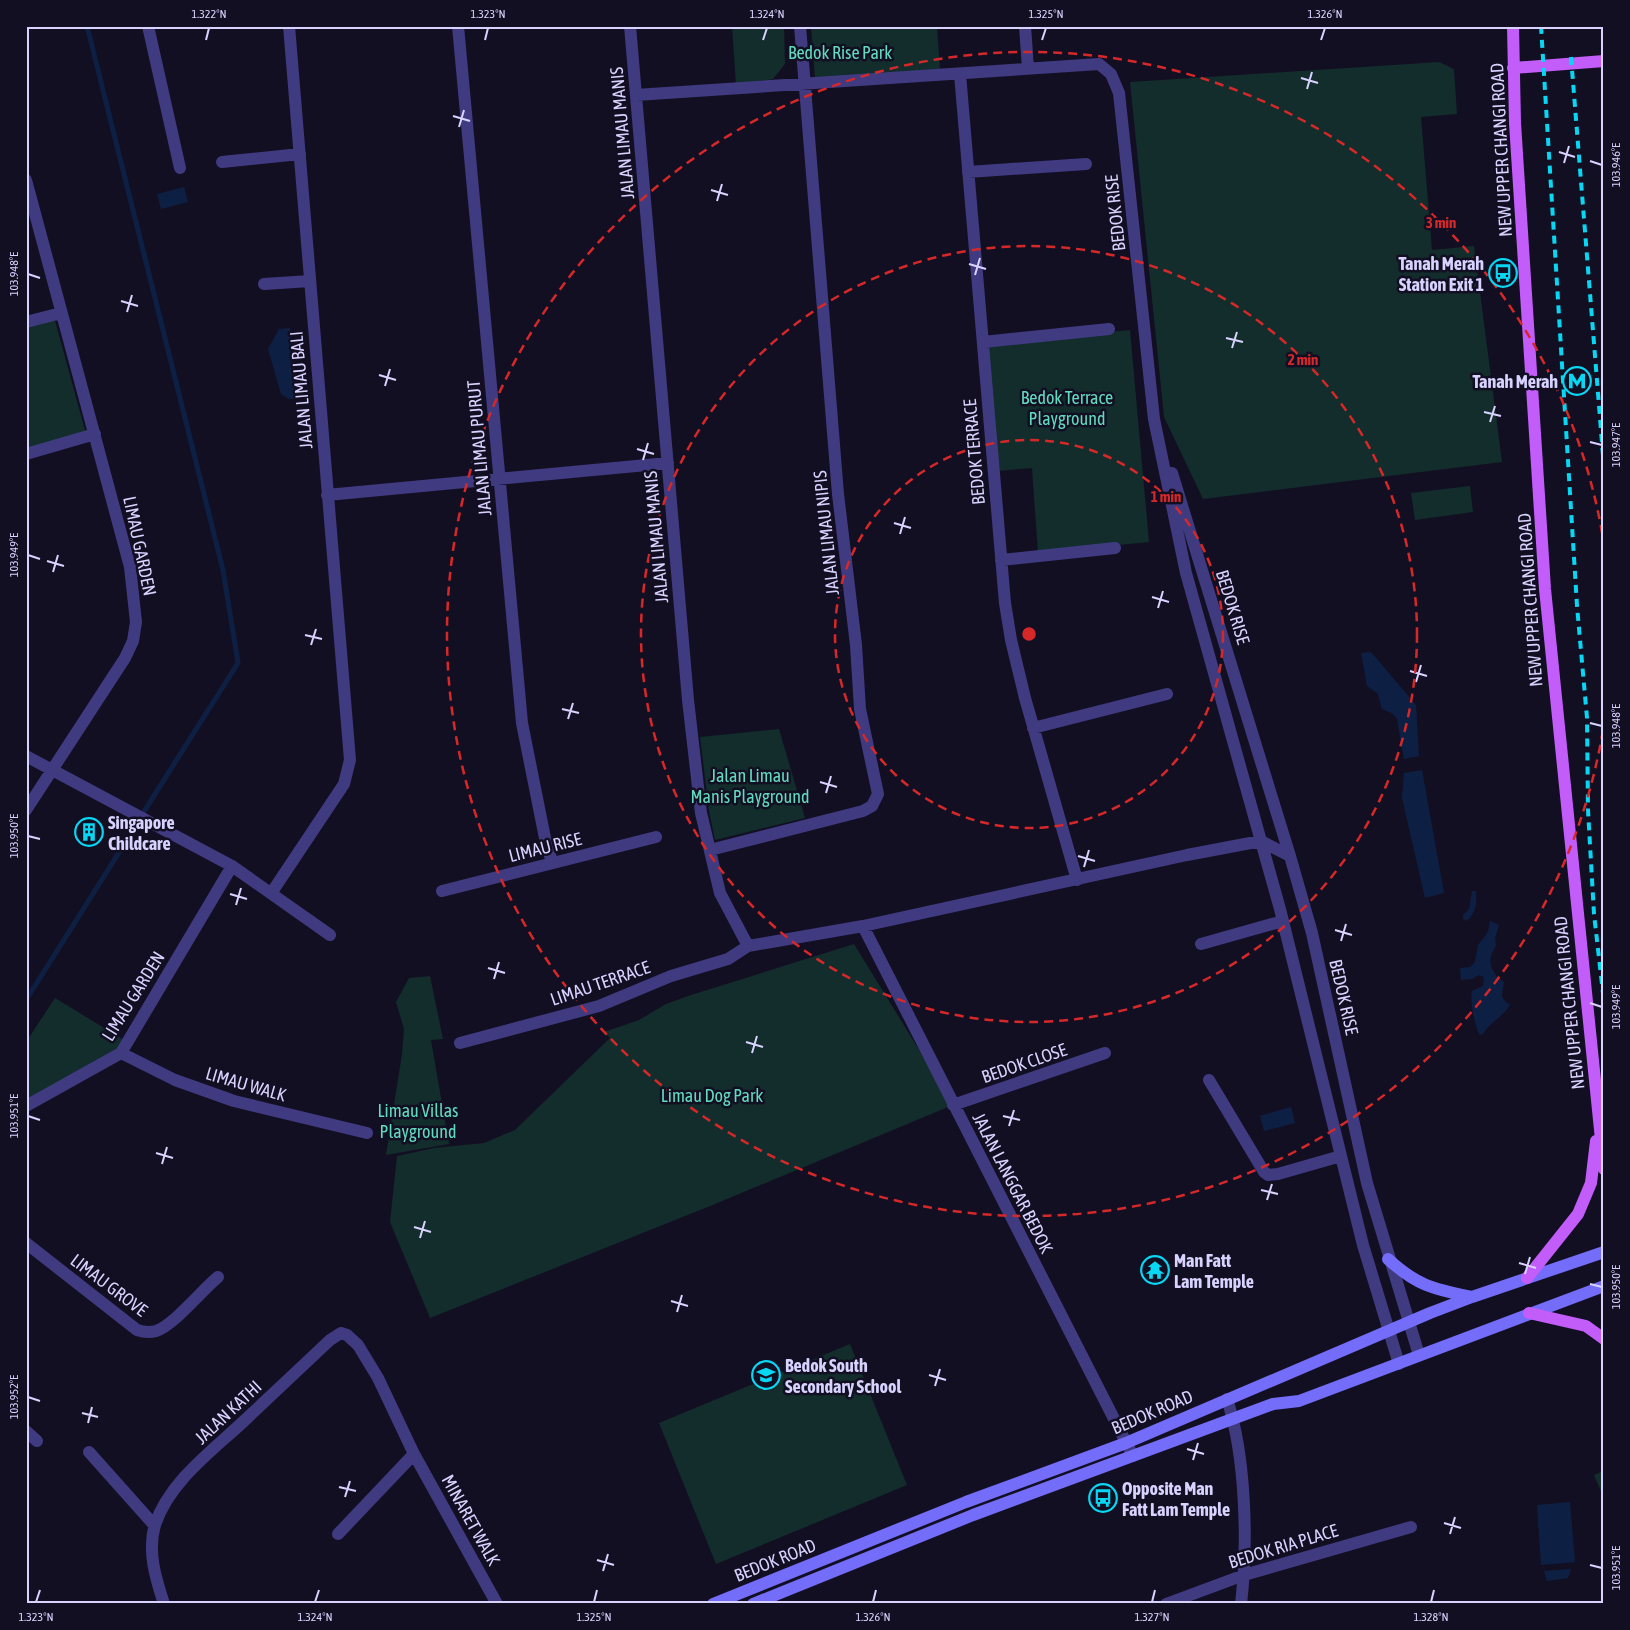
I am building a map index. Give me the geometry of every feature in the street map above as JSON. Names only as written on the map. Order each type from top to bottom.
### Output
[{"type":"main road","name":"NEW UPPER CHANGI ROAD","points":[[1513,26],[1513,68],[1545,589],[1604,1169]]},
{"type":"main road","points":[[1513,68],[1604,61]]},
{"type":"main road","points":[[1527,1278],[1578,1214],[1591,1183],[1599,1116]]},
{"type":"main road","name":"BEDOK ROAD","points":[[713,1604],[728,1601],[966,1502],[1126,1442],[1294,1373],[1387,1330],[1472,1297],[1604,1252]]},
{"type":"main road","points":[[1388,1259],[1404,1273],[1424,1286],[1472,1297]]},
{"type":"main road","name":"BEDOK ROAD","points":[[753,1604],[973,1515],[1273,1404],[1298,1401],[1604,1286]]},
{"type":"main road","points":[[1528,1313],[1586,1326],[1604,1340]]},
{"type":"street","points":[[148,26],[180,168]]},
{"type":"street","name":"JALAN LIMAU BALI","points":[[272,892],[344,784],[350,760],[289,26]]},
{"type":"street","name":"JALAN LIMAU PURUT","points":[[458,26],[522,723],[547,848],[553,862]]},
{"type":"street","name":"JALAN LIMAU MANIS","points":[[630,26],[688,700],[701,813],[720,893],[748,946]]},
{"type":"street","points":[[800,26],[805,84]]},
{"type":"street","points":[[636,94],[1028,69],[1025,26]]},
{"type":"street","name":"BEDOK RISE","points":[[1028,69],[1099,64],[1111,74],[1120,93],[1154,419],[1190,585],[1283,921],[1341,1156],[1387,1330],[1399,1364]]},
{"type":"street","name":"BEDOK TERRACE","points":[[960,74],[1001,560],[1011,640],[1033,728],[1077,880]]},
{"type":"street","name":"JALAN LIMAU NIPIS","points":[[710,850],[863,811],[872,806],[878,794],[860,709],[856,645],[838,494],[805,84]]},
{"type":"street","points":[[222,162],[300,154]]},
{"type":"street","points":[[968,172],[1086,164]]},
{"type":"street","name":"LIMAU GARDEN","points":[[26,180],[130,567],[136,622],[133,641],[125,658],[26,810]]},
{"type":"street","points":[[264,284],[310,281]]},
{"type":"street","points":[[26,322],[62,313]]},
{"type":"street","points":[[983,342],[1109,329]]},
{"type":"street","name":"BEDOK RISE","points":[[1154,419],[1201,563],[1312,933],[1367,1183],[1388,1259],[1420,1355]]},
{"type":"street","points":[[26,454],[94,434]]},
{"type":"street","points":[[327,495],[668,463]]},
{"type":"street","points":[[1001,560],[1115,548]]},
{"type":"street","name":"BEDOK RISE","points":[[1190,585],[1192,570],[1201,563]]},
{"type":"street","points":[[1033,728],[1167,694]]},
{"type":"street","points":[[26,756],[232,866],[272,892],[330,935]]},
{"type":"street","name":"LIMAU RISE","points":[[442,891],[656,837]]},
{"type":"street","points":[[748,946],[863,926],[1187,855],[1261,841],[1290,856]]},
{"type":"street","name":"LIMAU GARDEN","points":[[26,1106],[121,1053],[232,866]]},
{"type":"street","points":[[1201,944],[1283,921]]},
{"type":"street","name":"JALAN LANGGAR BEDOK","points":[[863,926],[1134,1456]]},
{"type":"street","name":"LIMAU TERRACE","points":[[460,1043],[598,1006],[671,976],[728,959],[748,946]]},
{"type":"street","name":"LIMAU WALK","points":[[121,1053],[175,1080],[234,1101],[367,1133]]},
{"type":"street","name":"BEDOK CLOSE","points":[[953,1105],[1105,1053]]},
{"type":"street","points":[[1208,1080],[1264,1172],[1268,1175],[1278,1174],[1341,1156]]},
{"type":"street","name":"LIMAU GROVE","points":[[26,1243],[137,1330],[147,1332],[156,1331],[171,1322],[203,1289],[218,1277]]},
{"type":"street","name":"MINARET WALK","points":[[339,1334],[344,1334],[351,1338],[378,1378],[414,1454],[497,1604]]},
{"type":"street","name":"JALAN KATHI","points":[[164,1604],[153,1567],[152,1544],[155,1526],[165,1504],[195,1467],[339,1334]]},
{"type":"street","points":[[1227,1399],[1234,1419],[1243,1492],[1244,1574],[1241,1604]]},
{"type":"street","points":[[26,1431],[37,1441]]},
{"type":"street","points":[[89,1452],[155,1526]]},
{"type":"street","points":[[338,1534],[414,1454]]},
{"type":"street","name":"BEDOK RIA PLACE","points":[[1166,1604],[1244,1574],[1411,1527]]},
{"type":"green space","points":[[732,26],[784,26],[785,64],[773,79],[736,86]]},
{"type":"green space","name":"Bedok Rise Park","points":[[811,26],[937,26],[940,70],[815,79]]},
{"type":"green space","points":[[1439,62],[1454,69],[1457,114],[1421,117],[1432,250],[1474,246],[1502,462],[1203,499],[1164,417],[1130,82]]},
{"type":"green space","points":[[54,317],[88,441],[26,455],[26,325]]},
{"type":"green space","name":"Bedok Terrace Playground","points":[[1130,330],[1149,542],[1038,553],[1032,468],[996,471],[986,344]]},
{"type":"green space","points":[[1470,486],[1473,512],[1415,520],[1411,493]]},
{"type":"green space","name":"Jalan Limau Manis Playground","points":[[779,729],[805,818],[715,840],[709,811],[700,737]]},
{"type":"green space","name":"Limau Dog Park","points":[[854,944],[953,1105],[715,1204],[430,1318],[390,1222],[397,1156],[434,1148],[484,1143],[515,1130],[610,1038],[604,1032],[639,1020],[666,1004],[691,995]]},
{"type":"green space","name":"Limau Villas Playground","points":[[430,976],[443,1039],[431,1040],[449,1144],[386,1155],[402,1054],[404,1029],[396,1002],[409,978]]},
{"type":"green space","points":[[55,998],[124,1040],[116,1052],[26,1103],[26,1042]]},
{"type":"green space","points":[[850,1344],[907,1485],[716,1564],[659,1423]]},
{"type":"green space","points":[[1604,1471],[1604,1498],[1594,1475]]},
{"type":"water","points":[[184,187],[188,202],[161,209],[157,194]]},
{"type":"water","points":[[290,328],[296,399],[289,399],[281,394],[268,349],[279,329]]},
{"type":"water","points":[[1371,652],[1416,705],[1419,756],[1404,759],[1397,719],[1393,714],[1382,709],[1378,694],[1367,686],[1361,653]]},
{"type":"water","points":[[1422,770],[1444,893],[1425,898],[1402,798],[1404,773]]},
{"type":"water","points":[[1472,891],[1476,891],[1476,904],[1474,911],[1467,921],[1463,919],[1463,915],[1469,909]]},
{"type":"water","points":[[1490,921],[1499,925],[1495,938],[1496,946],[1490,961],[1491,966],[1495,974],[1504,982],[1503,997],[1510,1005],[1482,1035],[1479,1034],[1472,1007],[1472,991],[1483,986],[1484,977],[1479,975],[1472,979],[1461,980],[1460,968],[1470,967],[1475,962],[1478,945],[1488,932]]},
{"type":"water","points":[[1291,1107],[1295,1123],[1264,1131],[1260,1116]]},
{"type":"water","points":[[1570,1502],[1575,1562],[1541,1565],[1537,1505]]},
{"type":"water","points":[[1571,1569],[1568,1578],[1547,1581],[1544,1571]]},
{"type":"waterway","points":[[87,26],[223,570],[238,663],[143,813]]},
{"type":"waterway","points":[[26,1000],[130,835]]},
{"type":"railway","points":[[1541,26],[1577,606],[1587,718],[1588,810],[1594,914],[1604,1002]]},
{"type":"railway","points":[[1571,57],[1604,468]]},
{"type":"place","name":"Tanah Merah Station Exit 1","points":[[1503,273]]},
{"type":"place","name":"Tanah Merah","points":[[1577,381]]},
{"type":"place","name":"Singapore Childcare","points":[[89,832]]},
{"type":"place","name":"Man Fatt Lam Temple","points":[[1155,1270]]},
{"type":"place","name":"Bedok South Secondary School","points":[[766,1375]]},
{"type":"place","name":"Opposite Man Fatt Lam Temple","points":[[1103,1498]]}]
